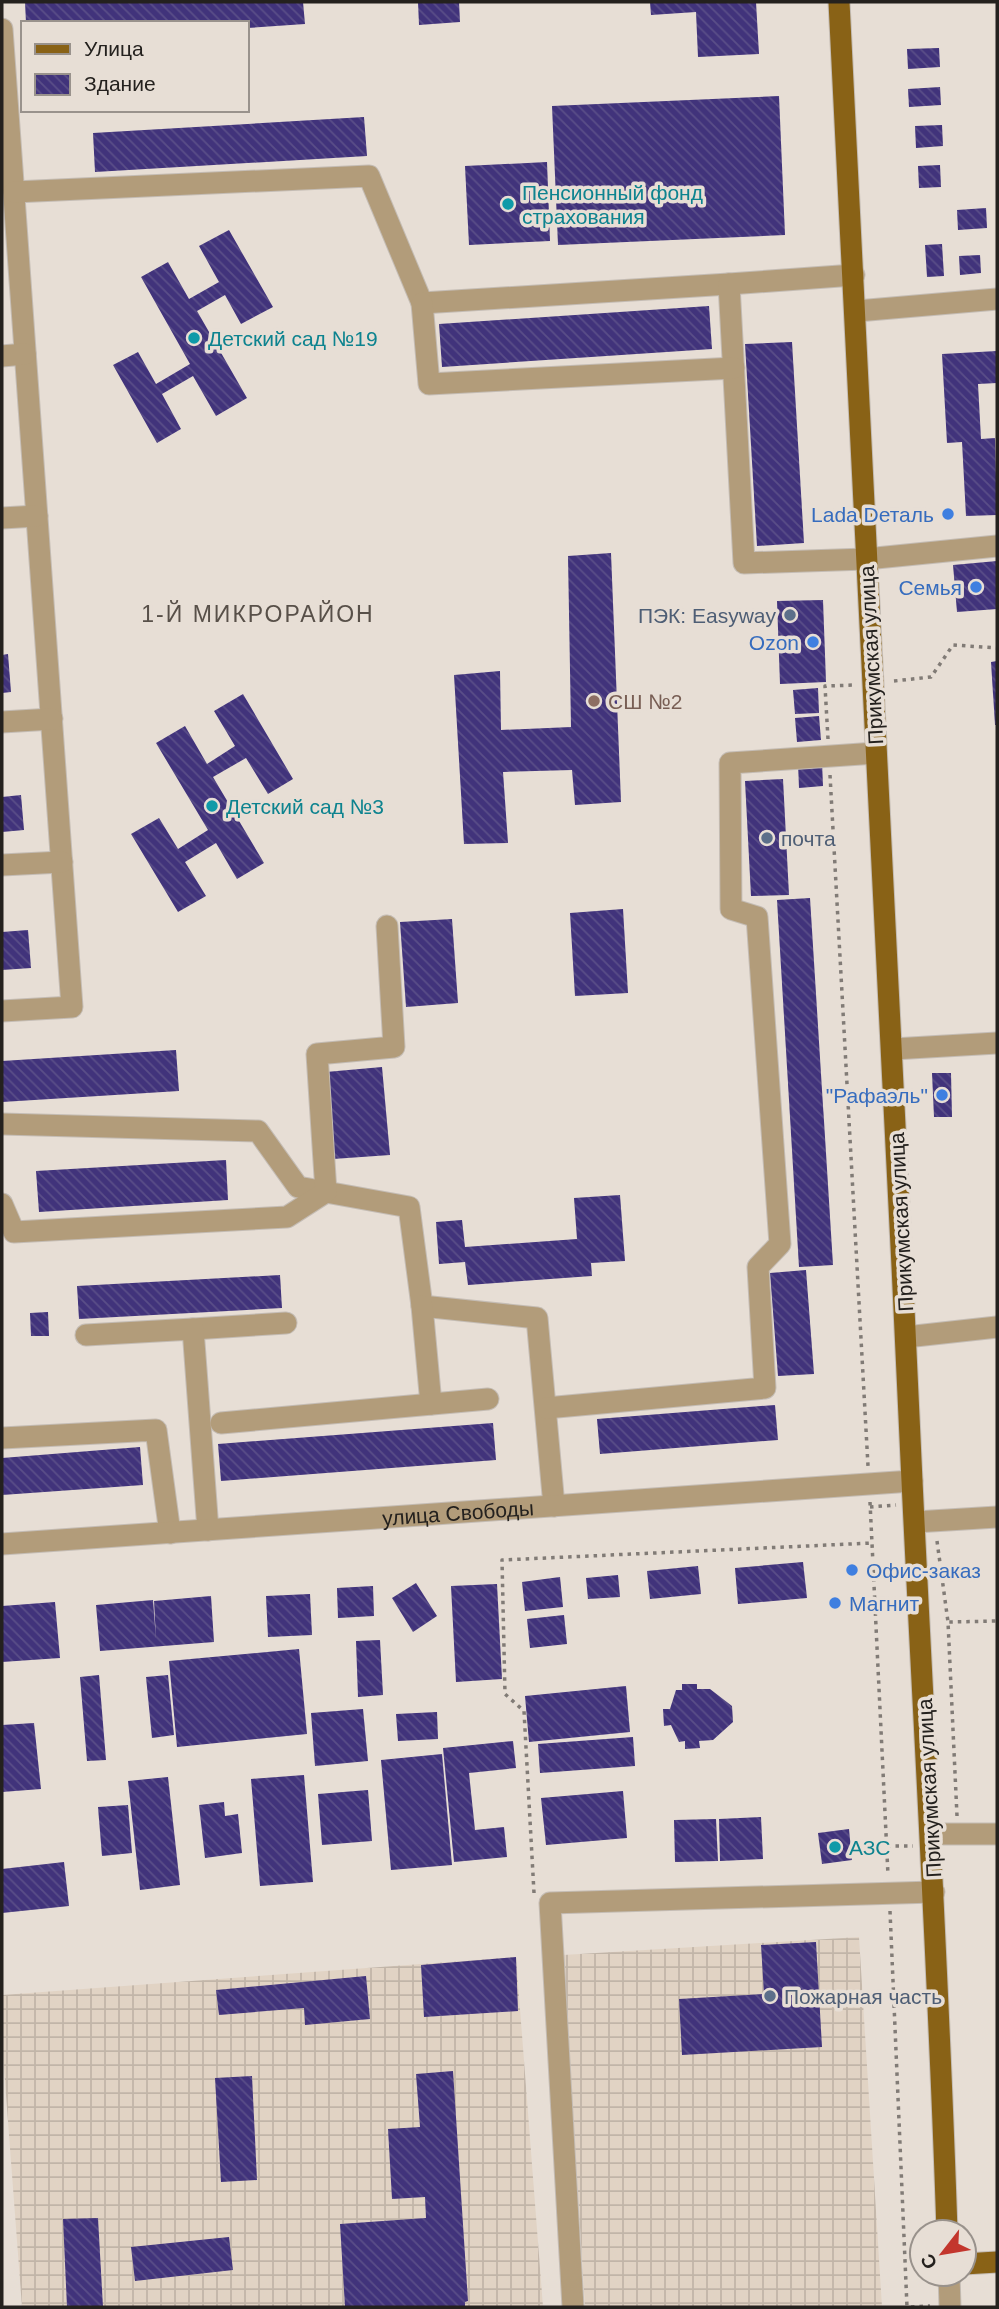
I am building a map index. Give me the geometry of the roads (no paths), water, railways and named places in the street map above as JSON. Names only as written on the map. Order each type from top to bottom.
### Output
[{"type":"main road","name":"Прикумская улица","points":[[839,2],[857,311],[876,753],[894,1049],[912,1481],[932,1834],[946,2218]]},
{"type":"main road","points":[[978,2263],[997,2262]]},
{"type":"street","points":[[2,29],[10,204],[25,354],[72,1007],[2,1011]]},
{"type":"street","points":[[10,204],[369,176],[422,303],[429,384],[734,368]]},
{"type":"street","points":[[422,303],[854,275]]},
{"type":"street","points":[[729,284],[744,563],[866,559],[997,546]]},
{"type":"street","points":[[857,311],[997,299]]},
{"type":"street","points":[[2,356],[25,354]]},
{"type":"street","points":[[2,519],[37,516]]},
{"type":"street","points":[[2,722],[52,719]]},
{"type":"street","points":[[546,1408],[765,1388],[758,1268],[780,1244],[757,917],[732,909],[730,763],[876,753]]},
{"type":"street","points":[[2,864],[62,862]]},
{"type":"street","points":[[326,1192],[317,1054],[394,1047],[387,926]]},
{"type":"street","points":[[894,1049],[997,1043]]},
{"type":"street","points":[[2,1124],[258,1131],[298,1188],[409,1206],[431,1404]]},
{"type":"street","points":[[2,1204],[14,1231],[287,1217],[326,1192]]},
{"type":"street","points":[[422,1306],[537,1318],[554,1506]]},
{"type":"street","points":[[86,1335],[286,1323]]},
{"type":"street","points":[[906,1337],[997,1327]]},
{"type":"street","points":[[193,1329],[208,1530]]},
{"type":"street","points":[[221,1423],[488,1399]]},
{"type":"street","points":[[2,1438],[156,1430],[170,1533]]},
{"type":"street","name":"улица Свободы","points":[[2,1545],[912,1481]]},
{"type":"street","points":[[915,1522],[997,1517]]},
{"type":"street","points":[[932,1834],[997,1834]]},
{"type":"street","points":[[573,2307],[550,1903],[934,1892]]},
{"type":"street","points":[[949,2288],[950,2307]]},
{"type":"place","name":"Пенсионный фонд страхования","points":[[508,204]]},
{"type":"place","name":"Детский сад №19","points":[[194,338]]},
{"type":"place","name":"Lada Dеталь","points":[[948,514]]},
{"type":"place","name":"Семья","points":[[976,587]]},
{"type":"place","name":"ПЭК: Easyway","points":[[790,615]]},
{"type":"place","name":"Ozon","points":[[813,642]]},
{"type":"place","name":"СШ №2","points":[[594,701]]},
{"type":"place","name":"Детский сад №3","points":[[212,806]]},
{"type":"place","name":"почта","points":[[767,838]]},
{"type":"place","name":"\"Рафаэль\"","points":[[942,1095]]},
{"type":"place","name":"Офис-заказ","points":[[852,1570]]},
{"type":"place","name":"Магнит","points":[[835,1603]]},
{"type":"place","name":"АЗС","points":[[835,1847]]},
{"type":"place","name":"Пожарная часть","points":[[770,1996]]},
{"type":"district","name":"1-Й МИКРОРАЙОН","points":[[258,614]]}]
